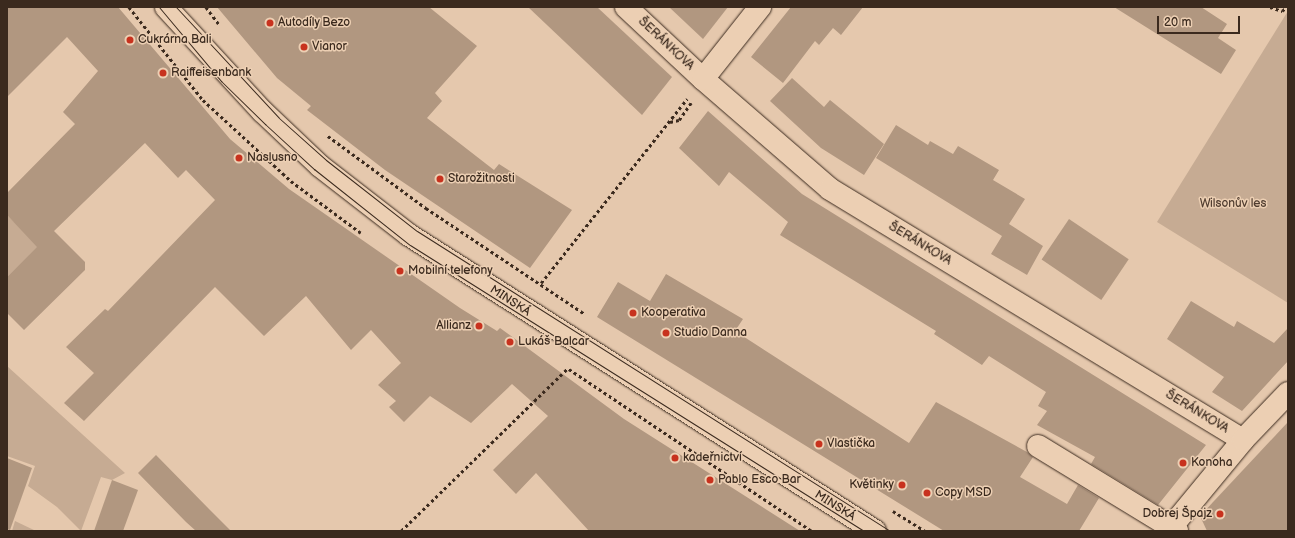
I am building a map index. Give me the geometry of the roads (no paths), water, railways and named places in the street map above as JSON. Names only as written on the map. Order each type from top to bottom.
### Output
[{"type":"street","name":"MINSKÁ","points":[[166,7],[268,117],[320,166],[409,235],[875,531]]},
{"type":"street","name":"ŠERÁNKOVA","points":[[626,7],[703,79],[830,189],[1243,440]]},
{"type":"street","points":[[703,79],[760,7]]},
{"type":"street","points":[[1038,446],[1172,529],[1243,440],[1288,393]]},
{"type":"tram line","points":[[159,7],[221,81],[265,124],[314,169],[410,245],[864,531]]},
{"type":"tram line","points":[[176,7],[279,118],[326,160],[417,231],[890,531]]},
{"type":"place","name":"Autodíly Bezo","points":[[270,23]]},
{"type":"place","name":"Cukrárna Bali","points":[[130,40]]},
{"type":"place","name":"Vianor","points":[[304,47]]},
{"type":"place","name":"Raiffeisenbank","points":[[163,73]]},
{"type":"place","name":"Naslusno","points":[[239,158]]},
{"type":"place","name":"Starožitnosti","points":[[440,179]]},
{"type":"place","name":"Mobilní telefony","points":[[400,271]]},
{"type":"place","name":"Kooperativa","points":[[633,313]]},
{"type":"place","name":"Allianz","points":[[479,326]]},
{"type":"place","name":"Studio Danna","points":[[666,333]]},
{"type":"place","name":"Lukáš Balcar","points":[[510,342]]},
{"type":"place","name":"Vlastička","points":[[819,444]]},
{"type":"place","name":"kadeřnictví","points":[[675,458]]},
{"type":"place","name":"Konoha","points":[[1183,463]]},
{"type":"place","name":"Pablo Esco Bar","points":[[710,480]]},
{"type":"place","name":"Květinky","points":[[902,485]]},
{"type":"place","name":"Copy MSD","points":[[927,493]]},
{"type":"place","name":"Dobrej Špajz","points":[[1220,514]]},
{"type":"park label","name":"Wilsonův les","points":[[1233,204]]}]
